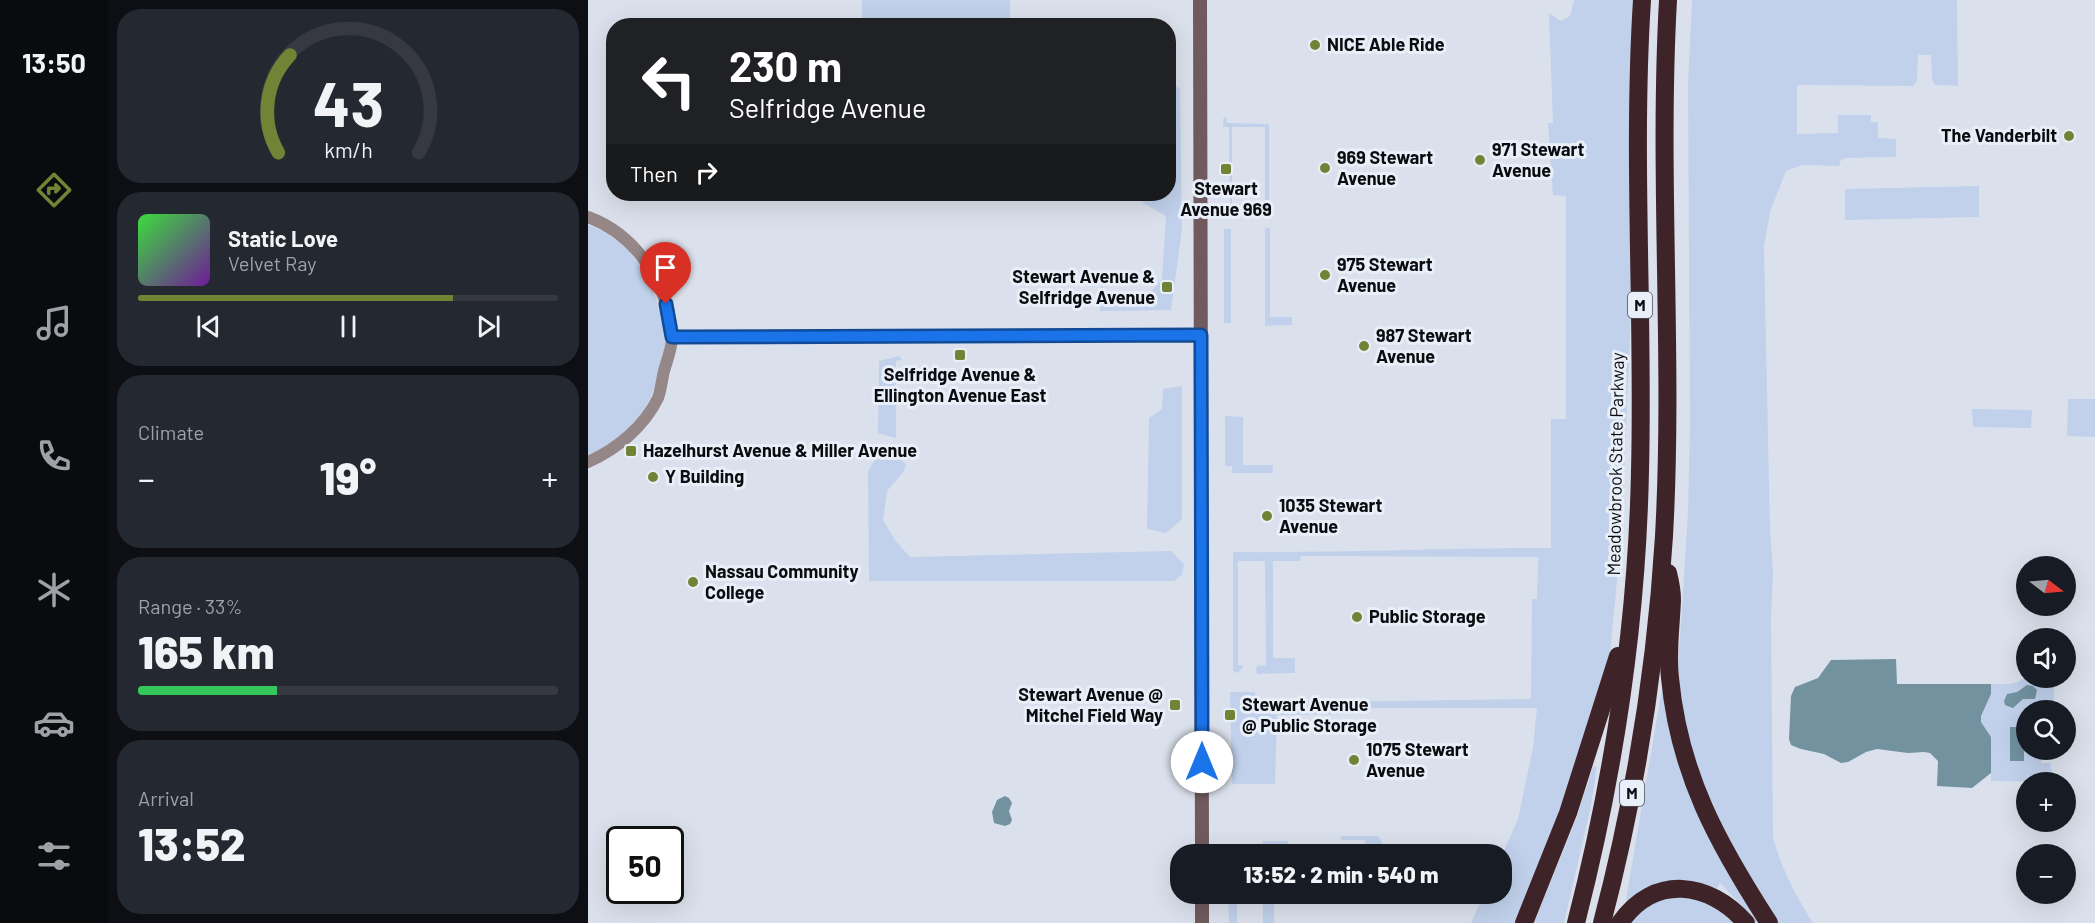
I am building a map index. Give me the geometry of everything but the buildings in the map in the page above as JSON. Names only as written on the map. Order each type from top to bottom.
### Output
[{"type":"highway","name":"Meadowbrook State Parkway","points":[[1576,923],[1610,770],[1632,609],[1640,472],[1638,110],[1642,0]]},
{"type":"highway","name":"M","points":[[1602,923],[1627,816],[1643,727],[1664,536],[1666,444],[1665,57],[1668,0]]},
{"type":"highway","points":[[1665,57],[1678,0]]},
{"type":"highway","points":[[1664,536],[1672,598],[1669,644],[1670,676],[1682,747],[1711,825],[1732,865],[1769,923]]},
{"type":"highway","points":[[1524,923],[1551,859],[1576,790],[1632,609]]},
{"type":"highway","points":[[1620,923],[1631,908],[1648,896],[1682,889],[1698,891],[1720,900],[1733,909],[1746,923]]},
{"type":"main road","points":[[1200,0],[1202,844]]},
{"type":"main road","points":[[1202,904],[1202,923]]},
{"type":"street","points":[[588,217],[626,238],[645,260],[659,284],[666,304],[672,337],[658,397],[642,422],[624,441],[588,462]]},
{"type":"street","points":[[672,337],[1201,335]]},
{"type":"shaded area","points":[[862,0],[1010,0],[1010,18],[862,18]]},
{"type":"shaded area","points":[[1574,0],[1633,0],[1630,94],[1631,309],[1622,528],[1610,654],[1602,698],[1518,923],[1471,923],[1480,904],[1512,904],[1512,844],[1507,844],[1518,819],[1533,748],[1537,708],[1358,708],[1358,714],[1277,715],[1275,784],[1232,784],[1230,692],[1255,692],[1257,703],[1531,699],[1532,599],[1537,599],[1538,557],[1301,556],[1300,561],[1273,561],[1273,658],[1295,658],[1295,673],[1257,674],[1257,666],[1266,665],[1265,561],[1238,561],[1238,665],[1244,666],[1238,673],[1233,671],[1233,552],[1551,548],[1551,419],[1566,419],[1566,196],[1553,195],[1548,123],[1553,123],[1549,13],[1561,21],[1570,16]]},
{"type":"shaded area","points":[[1692,0],[1957,0],[1958,86],[1935,85],[1932,80],[1931,55],[1918,55],[1917,81],[1913,86],[1797,85],[1797,134],[1838,133],[1838,115],[1871,115],[1871,122],[1878,122],[1878,138],[1896,139],[1896,157],[1846,158],[1841,160],[1839,166],[1802,165],[1786,171],[1770,212],[1764,247],[1770,531],[1773,571],[1771,618],[1773,837],[1790,882],[1813,923],[1778,923],[1718,824],[1695,763],[1680,702],[1678,668],[1688,513],[1690,427],[1688,87]]},
{"type":"shaded area","points":[[1176,86],[1180,89],[1182,229],[1171,310],[1100,311],[1101,287],[1103,286],[1104,296],[1147,296],[1162,279],[1166,216],[1143,201],[1176,201]]},
{"type":"shaded area","points":[[1226,117],[1227,123],[1269,124],[1269,210],[1265,210],[1265,127],[1232,127],[1232,210],[1230,211],[1229,127],[1223,127],[1223,119]]},
{"type":"shaded area","points":[[1979,186],[1979,217],[1845,220],[1845,189]]},
{"type":"shaded area","points":[[588,225],[615,239],[635,259],[650,284],[666,340],[659,376],[644,410],[626,431],[588,456]]},
{"type":"shaded area","points":[[1265,228],[1270,228],[1270,317],[1292,317],[1292,325],[1265,326]]},
{"type":"shaded area","points":[[1224,229],[1231,229],[1231,323],[1224,323]]},
{"type":"shaded area","points":[[899,356],[902,360],[896,361],[896,438],[878,433],[879,361]]},
{"type":"shaded area","points":[[1182,386],[1182,519],[1166,533],[1147,529],[1149,418],[1162,409],[1163,389]]},
{"type":"shaded area","points":[[2068,399],[2095,399],[2095,437],[2067,436]]},
{"type":"shaded area","points":[[1972,409],[2032,410],[2031,428],[1973,427]]},
{"type":"shaded area","points":[[1225,416],[1243,417],[1243,465],[1273,465],[1273,473],[1232,473],[1232,466],[1225,466]]},
{"type":"shaded area","points":[[878,453],[898,456],[906,465],[904,471],[887,491],[883,520],[895,540],[910,557],[1171,551],[1184,564],[1182,575],[1174,581],[869,581],[868,472]]},
{"type":"shaded area","points":[[1896,659],[1897,684],[1991,684],[1991,694],[1981,716],[1981,722],[1991,737],[1991,773],[1972,788],[1937,786],[1938,761],[1930,753],[1877,749],[1841,763],[1824,754],[1791,745],[1789,739],[1791,696],[1795,687],[1818,678],[1831,660]]},
{"type":"shaded area","points":[[2016,682],[2016,688],[2054,688],[2054,700],[2016,700],[2016,760],[2042,760],[2042,763],[2051,763],[2051,772],[2016,772],[2016,781],[1991,781],[1991,737],[1981,722],[1981,716],[1991,694],[1991,684]]},
{"type":"shaded area","points":[[2023,688],[2037,690],[2035,699],[2016,700],[2016,705],[2013,708],[2005,705],[2007,694]]},
{"type":"shaded area","points":[[1662,689],[1667,690],[1672,727],[1764,923],[1756,923],[1720,883],[1716,890],[1633,902],[1626,899]]},
{"type":"shaded area","points":[[2010,727],[2016,727],[2016,760],[2024,761],[2010,761]]},
{"type":"shaded area","points":[[1593,766],[1597,767],[1591,806],[1564,923],[1534,923],[1577,817]]},
{"type":"shaded area","points":[[1005,796],[1012,803],[1009,811],[1012,820],[1005,826],[994,823],[992,812],[997,800]]},
{"type":"shaded area","points":[[1341,836],[1378,836],[1383,844],[1365,844],[1365,840],[1341,840]]},
{"type":"shaded area","points":[[1263,841],[1288,841],[1288,844],[1263,844]]},
{"type":"shaded area","points":[[1680,894],[1703,898],[1739,923],[1630,923],[1652,904]]},
{"type":"shaded area","points":[[1228,904],[1237,904],[1237,923],[1229,923]]},
{"type":"shaded area","points":[[1263,904],[1274,904],[1274,923],[1263,923]]},
{"type":"place","name":"NICE Able Ride","points":[[1315,45]]},
{"type":"place","name":"The Vanderbilt","points":[[2069,136]]},
{"type":"place","name":"971 Stewart Avenue","points":[[1480,160]]},
{"type":"place","name":"969 Stewart Avenue","points":[[1325,168]]},
{"type":"place","name":"Stewart Avenue 969","points":[[1226,169]]},
{"type":"place","name":"975 Stewart Avenue","points":[[1325,275]]},
{"type":"place","name":"Stewart Avenue & Selfridge Avenue","points":[[1167,287]]},
{"type":"place","name":"987 Stewart Avenue","points":[[1364,346]]},
{"type":"place","name":"Selfridge Avenue & Ellington Avenue East","points":[[960,355]]},
{"type":"place","name":"Hazelhurst Avenue & Miller Avenue","points":[[631,451]]},
{"type":"place","name":"Y Building","points":[[653,477]]},
{"type":"place","name":"1035 Stewart Avenue","points":[[1267,516]]},
{"type":"place","name":"Nassau Community College","points":[[693,582]]},
{"type":"place","name":"Public Storage","points":[[1357,617]]},
{"type":"place","name":"Stewart Avenue @ Mitchel Field Way","points":[[1175,705]]},
{"type":"place","name":"Stewart Avenue @ Public Storage","points":[[1230,715]]},
{"type":"place","name":"1075 Stewart Avenue","points":[[1354,760]]},
{"type":"route","points":[[666,304],[672,337],[1201,335],[1202,762]]}]
